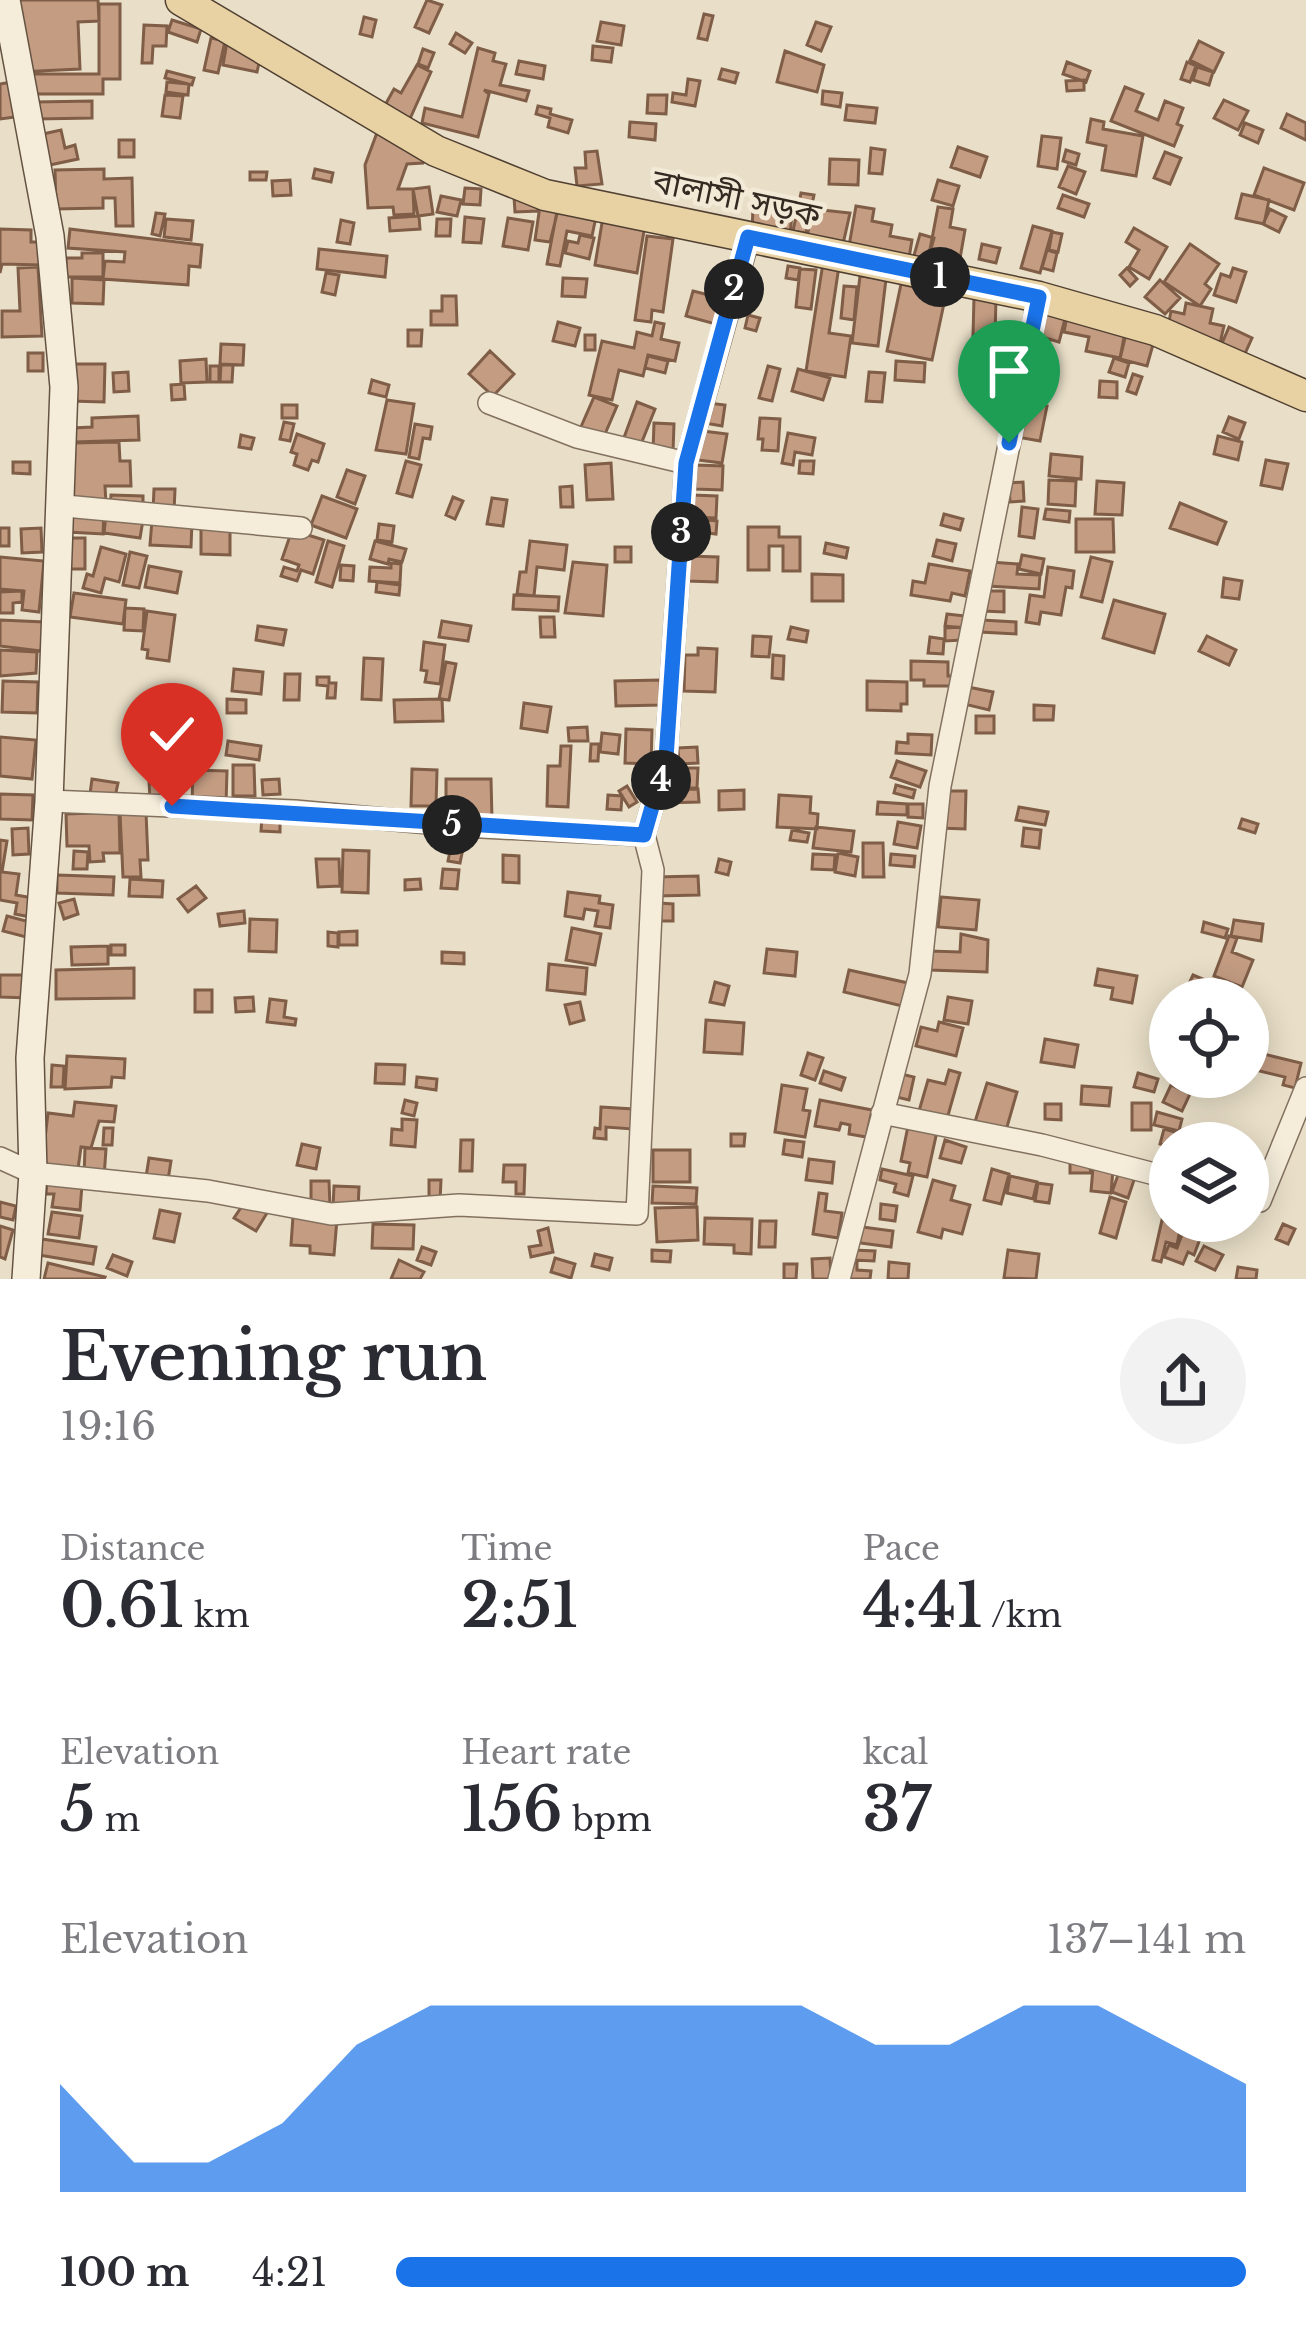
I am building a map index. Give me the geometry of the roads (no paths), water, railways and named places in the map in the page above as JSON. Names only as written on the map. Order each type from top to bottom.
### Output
[{"type":"main road","points":[[6,0],[50,236],[64,387],[49,801],[30,1058],[34,1173],[26,1279]]},
{"type":"main road","name":"বালাসী সড়ক","points":[[182,0],[436,151],[545,195],[1039,297],[1155,330],[1306,396]]},
{"type":"street","points":[[0,1158],[34,1173],[208,1191],[331,1214],[459,1205],[637,1214],[653,870],[644,835],[666,758],[686,463],[748,237]]},
{"type":"street","points":[[839,1279],[920,974],[940,787],[1039,297]]},
{"type":"street","points":[[489,403],[577,436],[686,463]]},
{"type":"street","points":[[58,500],[65,506],[301,528]]},
{"type":"street","points":[[49,801],[296,811],[644,835]]},
{"type":"street","points":[[1269,1179],[1306,1088]]},
{"type":"street","points":[[883,1113],[1149,1173]]}]
